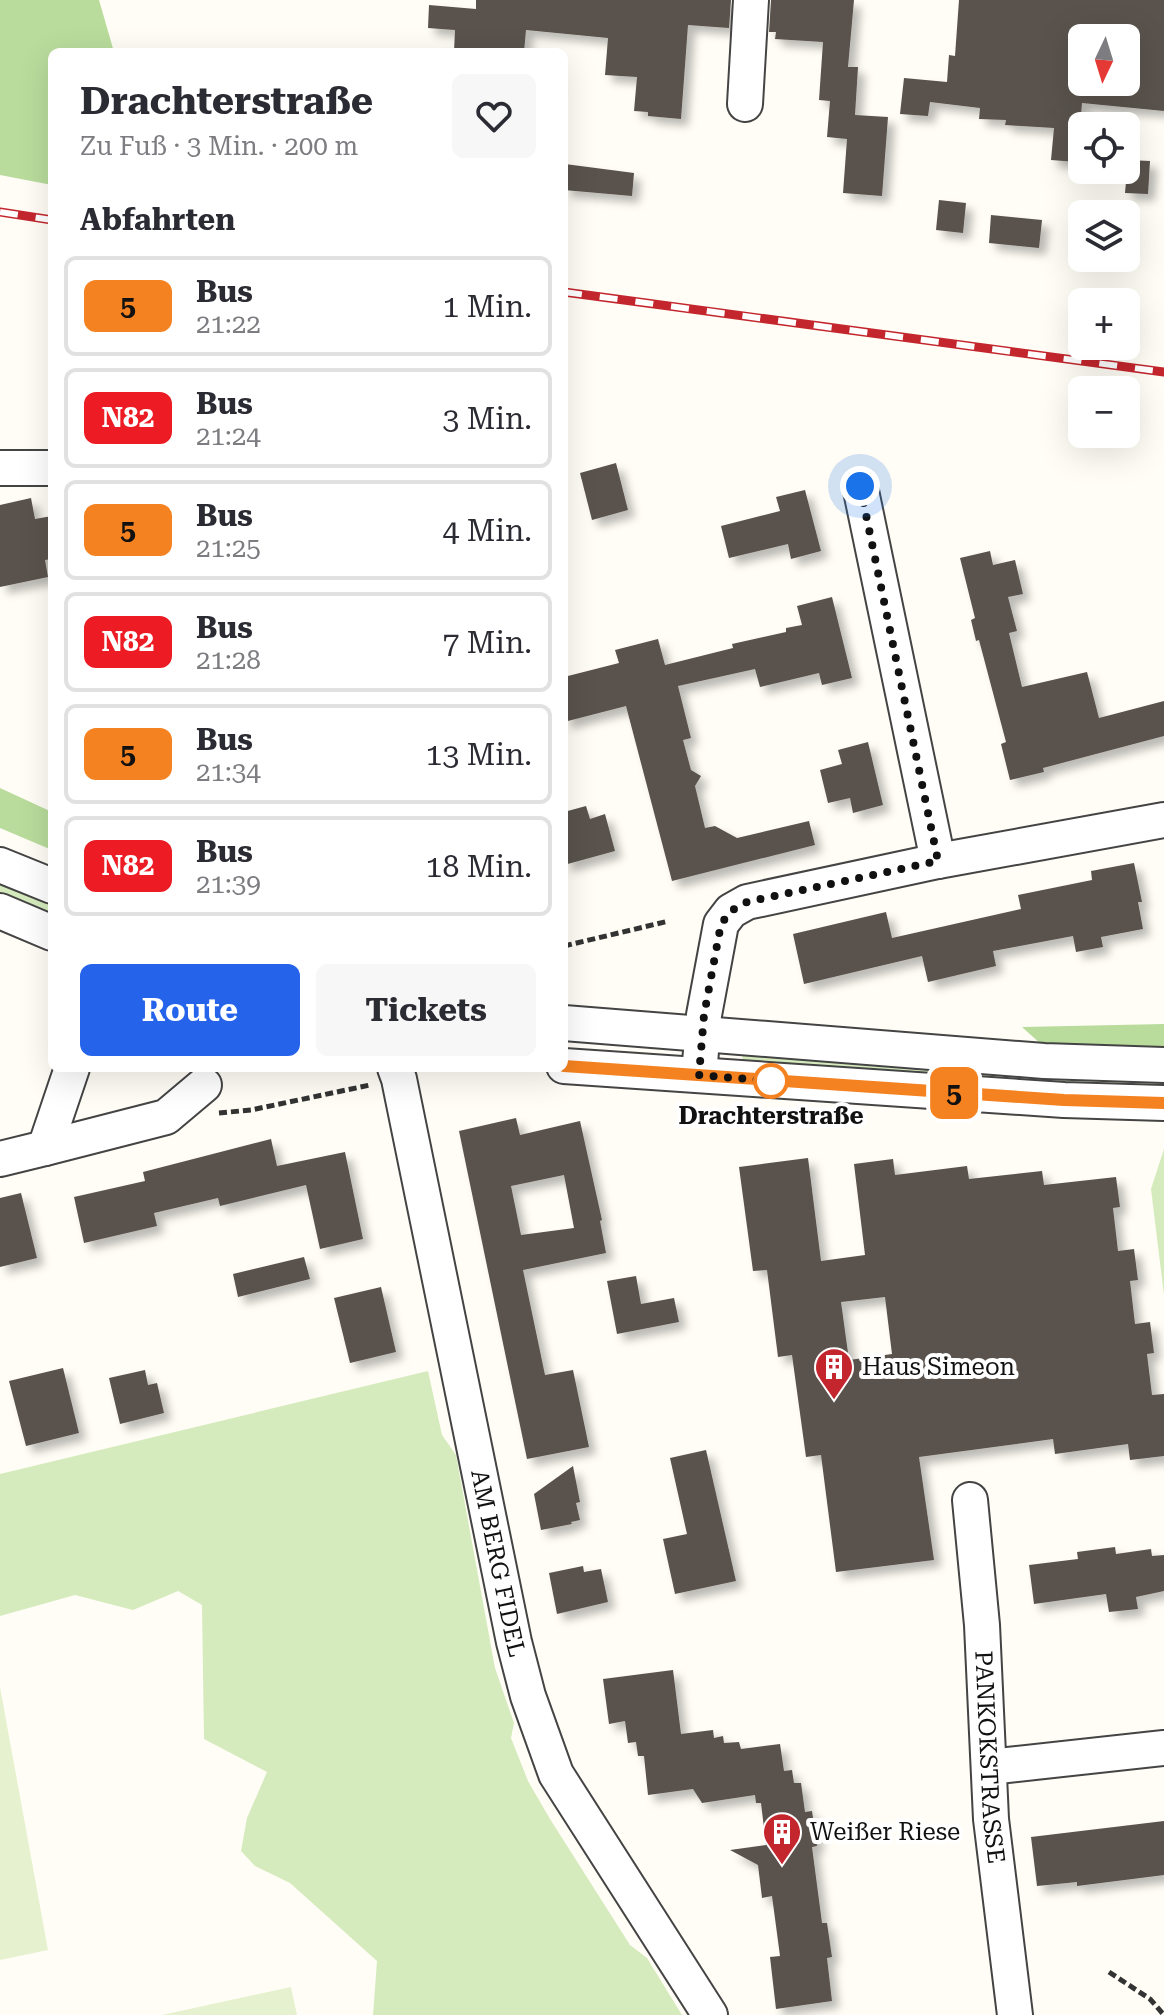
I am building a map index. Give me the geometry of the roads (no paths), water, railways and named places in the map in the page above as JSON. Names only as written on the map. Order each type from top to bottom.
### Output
[{"type":"street","points":[[745,104],[751,0]]},
{"type":"street","points":[[0,468],[48,468]]},
{"type":"street","points":[[860,486],[938,861]]},
{"type":"street","points":[[699,1075],[702,1032],[721,924],[731,911],[747,902],[938,861],[1164,820]]},
{"type":"street","points":[[0,865],[48,884]]},
{"type":"street","points":[[0,911],[48,931]]},
{"type":"street","points":[[568,1023],[1044,1061],[1164,1065]]},
{"type":"street","points":[[568,1066],[1064,1100],[1164,1103]]},
{"type":"street","points":[[45,1148],[71,1072]]},
{"type":"street","name":"AM BERG FIDEL","points":[[397,1073],[514,1642],[528,1696],[556,1774],[710,2015]]},
{"type":"street","points":[[0,1159],[166,1117],[204,1085]]},
{"type":"street","name":"PANKOKSTRASSE","points":[[970,1500],[982,1625],[991,1819],[1015,2015]]},
{"type":"street","points":[[989,1767],[1164,1748]]},
{"type":"railway","points":[[0,212],[48,219]]},
{"type":"railway","points":[[568,293],[1164,372]]},
{"type":"place","name":"Drachterstraße","points":[[771,1081]]},
{"type":"place","name":"Haus Simeon","points":[[834,1401]]},
{"type":"place","name":"Weißer Riese","points":[[782,1866]]}]
